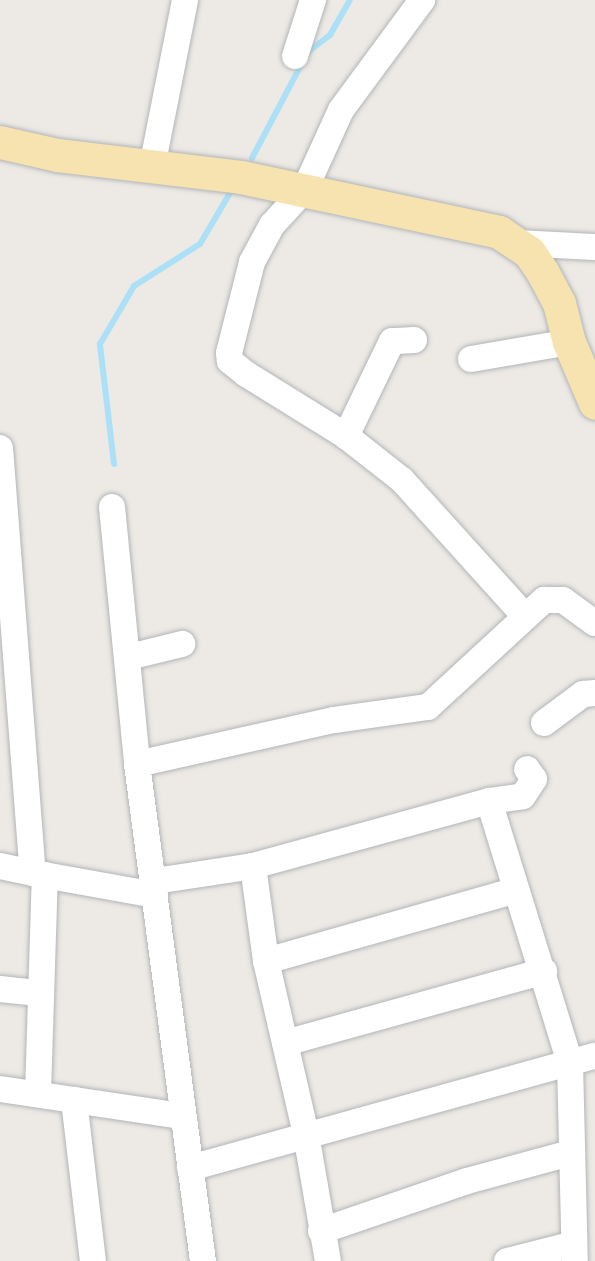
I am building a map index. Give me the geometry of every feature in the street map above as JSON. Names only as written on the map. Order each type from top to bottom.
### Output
[{"type":"main road","points":[[0,142],[305,189],[478,225],[529,252],[559,303],[569,342],[595,403]]},
{"type":"street","points":[[152,167],[185,0]]},
{"type":"street","points":[[295,55],[313,0]]},
{"type":"street","points":[[422,0],[341,110],[305,189],[272,225],[252,262],[229,353],[230,361],[246,374],[345,436],[402,480],[525,616]]},
{"type":"street","points":[[516,243],[595,247]]},
{"type":"street","points":[[345,436],[392,341],[414,340]]},
{"type":"street","points":[[471,359],[569,342]]},
{"type":"street","points":[[0,448],[12,757],[39,874],[38,1094]]},
{"type":"street","points":[[112,508],[138,764],[181,1116],[203,1261]]},
{"type":"street","points":[[138,764],[334,720],[428,707],[525,616],[554,597],[595,624]]},
{"type":"street","points":[[129,657],[181,644]]},
{"type":"street","points":[[544,723],[583,694],[595,693]]},
{"type":"street","points":[[0,866],[39,874],[155,888],[253,866],[489,801],[523,796],[534,779],[527,769]]},
{"type":"street","points":[[489,801],[514,891],[544,971],[570,1063],[574,1252],[507,1261]]},
{"type":"street","points":[[253,866],[266,961],[306,1134],[328,1261]]},
{"type":"street","points":[[266,961],[514,891]]},
{"type":"street","points":[[285,1043],[544,971]]},
{"type":"street","points":[[0,989],[38,993]]},
{"type":"street","points":[[190,1168],[595,1056]]},
{"type":"street","points":[[0,1089],[181,1116]]},
{"type":"street","points":[[74,1100],[93,1261]]},
{"type":"street","points":[[321,1231],[570,1153]]},
{"type":"waterway","points":[[252,158],[308,52],[330,35],[350,0]]},
{"type":"waterway","points":[[114,464],[100,344],[134,286],[200,244],[234,186]]}]
